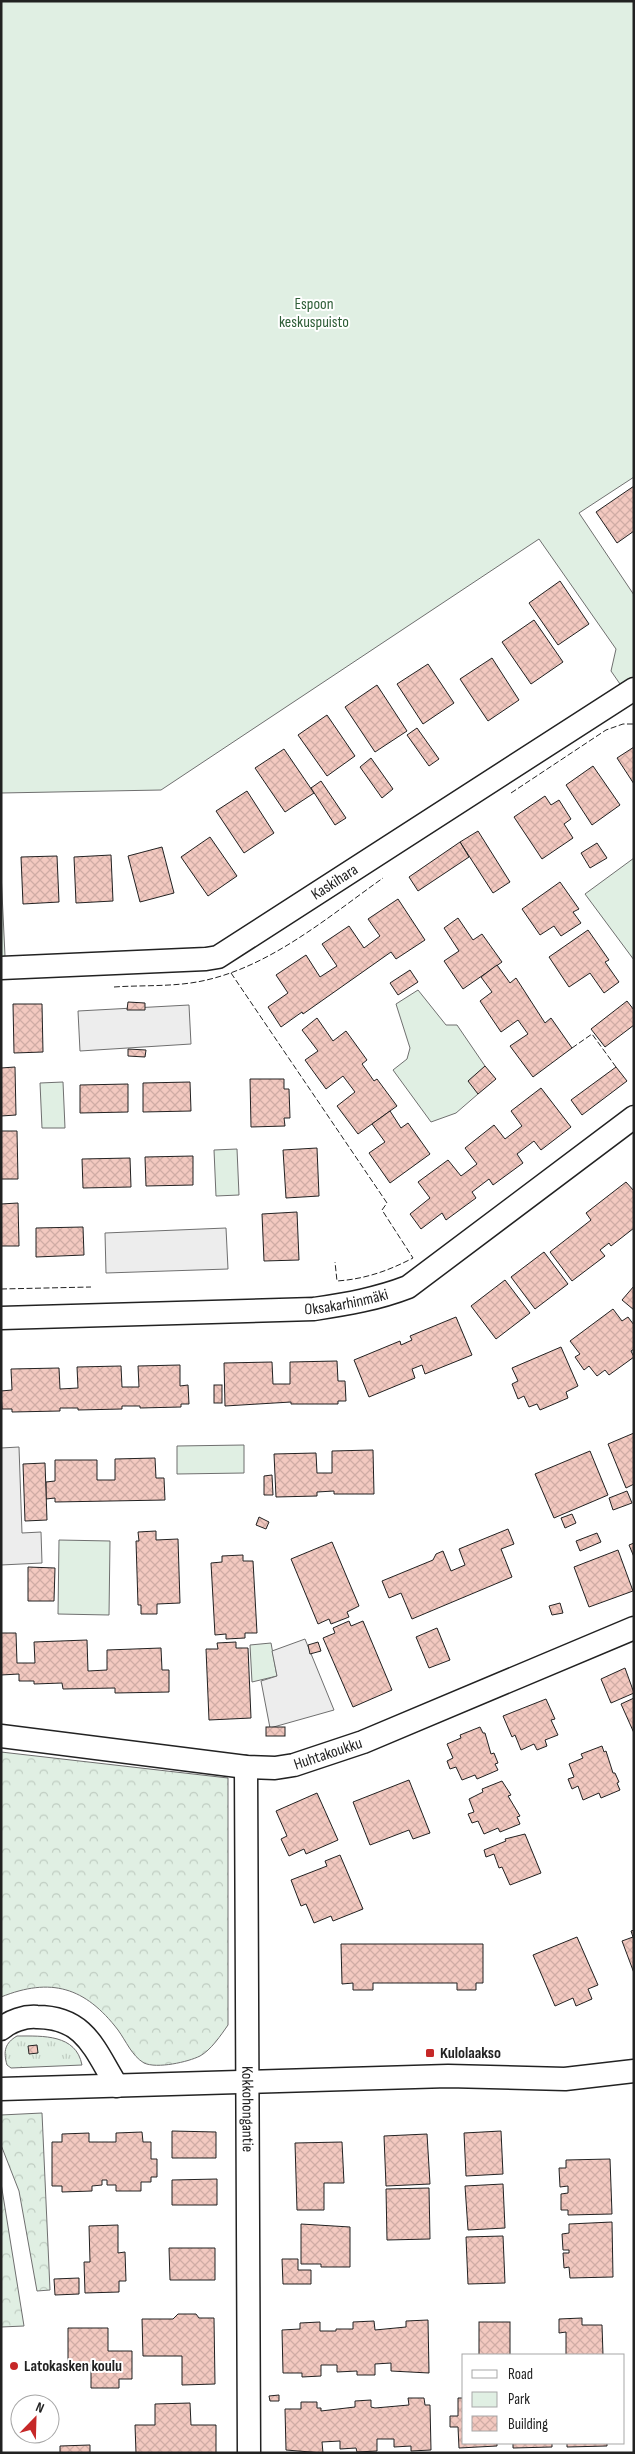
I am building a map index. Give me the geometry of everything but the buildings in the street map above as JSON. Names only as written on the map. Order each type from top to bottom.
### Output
[{"type":"street","name":"Kaskihara","points":[[1,968],[200,960],[218,957],[634,689]]},
{"type":"street","name":"Oksakarhinmäki","points":[[1,1318],[314,1309],[386,1296],[408,1287],[634,1117]]},
{"type":"street","name":"Huhtakoukku","points":[[1,1736],[246,1767],[275,1768],[294,1765],[363,1742],[634,1628]]},
{"type":"street","name":"Kokkohongantie","points":[[246,1767],[249,2453]]},
{"type":"street","points":[[1,2029],[15,2021],[34,2016],[74,2025],[100,2053],[117,2086]]},
{"type":"street","points":[[1,2090],[448,2076],[565,2079],[634,2071]]},
{"type":"green space","name":"Espoon keskuspuisto","points":[[1,1],[634,1],[634,477],[579,513],[634,595],[634,678],[620,684],[611,671],[616,649],[539,539],[161,790],[1,793]]},
{"type":"green space","points":[[634,858],[634,960],[585,894]]},
{"type":"green space","points":[[1,872],[5,956],[1,957]]},
{"type":"green space","points":[[418,990],[446,1025],[457,1025],[485,1066],[478,1094],[456,1113],[431,1122],[393,1070],[407,1059],[410,1048],[396,1004]]},
{"type":"green space","points":[[63,1082],[65,1128],[42,1128],[40,1083]]},
{"type":"green space","points":[[237,1149],[239,1195],[216,1196],[214,1150]]},
{"type":"green space","points":[[244,1445],[244,1473],[177,1474],[177,1446]]},
{"type":"green space","points":[[59,1540],[110,1541],[109,1615],[58,1614]]},
{"type":"green space","points":[[271,1643],[277,1676],[252,1682],[250,1645]]},
{"type":"green space","points":[[1,1752],[228,1778],[228,2025],[216,2042],[200,2056],[164,2065],[144,2063],[129,2048],[106,2015],[80,1995],[66,1990],[51,1987],[36,1988],[1,1997]]},
{"type":"green space","points":[[17,2036],[47,2037],[66,2042],[79,2055],[82,2065],[11,2068],[7,2065],[5,2052],[10,2042]]},
{"type":"green space","points":[[42,2113],[50,2290],[37,2291],[19,2191],[1,2145],[1,2115]]},
{"type":"green space","points":[[1,2183],[24,2326],[1,2327]]},
{"type":"shaded area","points":[[189,1005],[191,1044],[80,1051],[78,1011]]},
{"type":"shaded area","points":[[226,1228],[228,1269],[106,1273],[105,1233]]},
{"type":"shaded area","points":[[19,1447],[22,1533],[41,1532],[42,1563],[1,1565],[1,1448]]},
{"type":"shaded area","points":[[305,1639],[334,1710],[270,1728],[261,1681],[277,1676],[272,1651]]},
{"type":"fence","points":[[511,793],[606,730],[623,724],[634,724]]},
{"type":"fence","points":[[114,987],[191,983],[227,974],[275,953],[383,878]]},
{"type":"fence","points":[[231,973],[387,1203],[382,1210],[413,1258],[376,1274],[337,1281],[335,1262]]},
{"type":"fence","points":[[572,1048],[592,1034],[616,1067]]},
{"type":"fence","points":[[1,1289],[91,1287]]},
{"type":"place","name":"Kulolaakso","points":[[430,2053]]},
{"type":"place","name":"Latokasken koulu","points":[[14,2366]]}]
